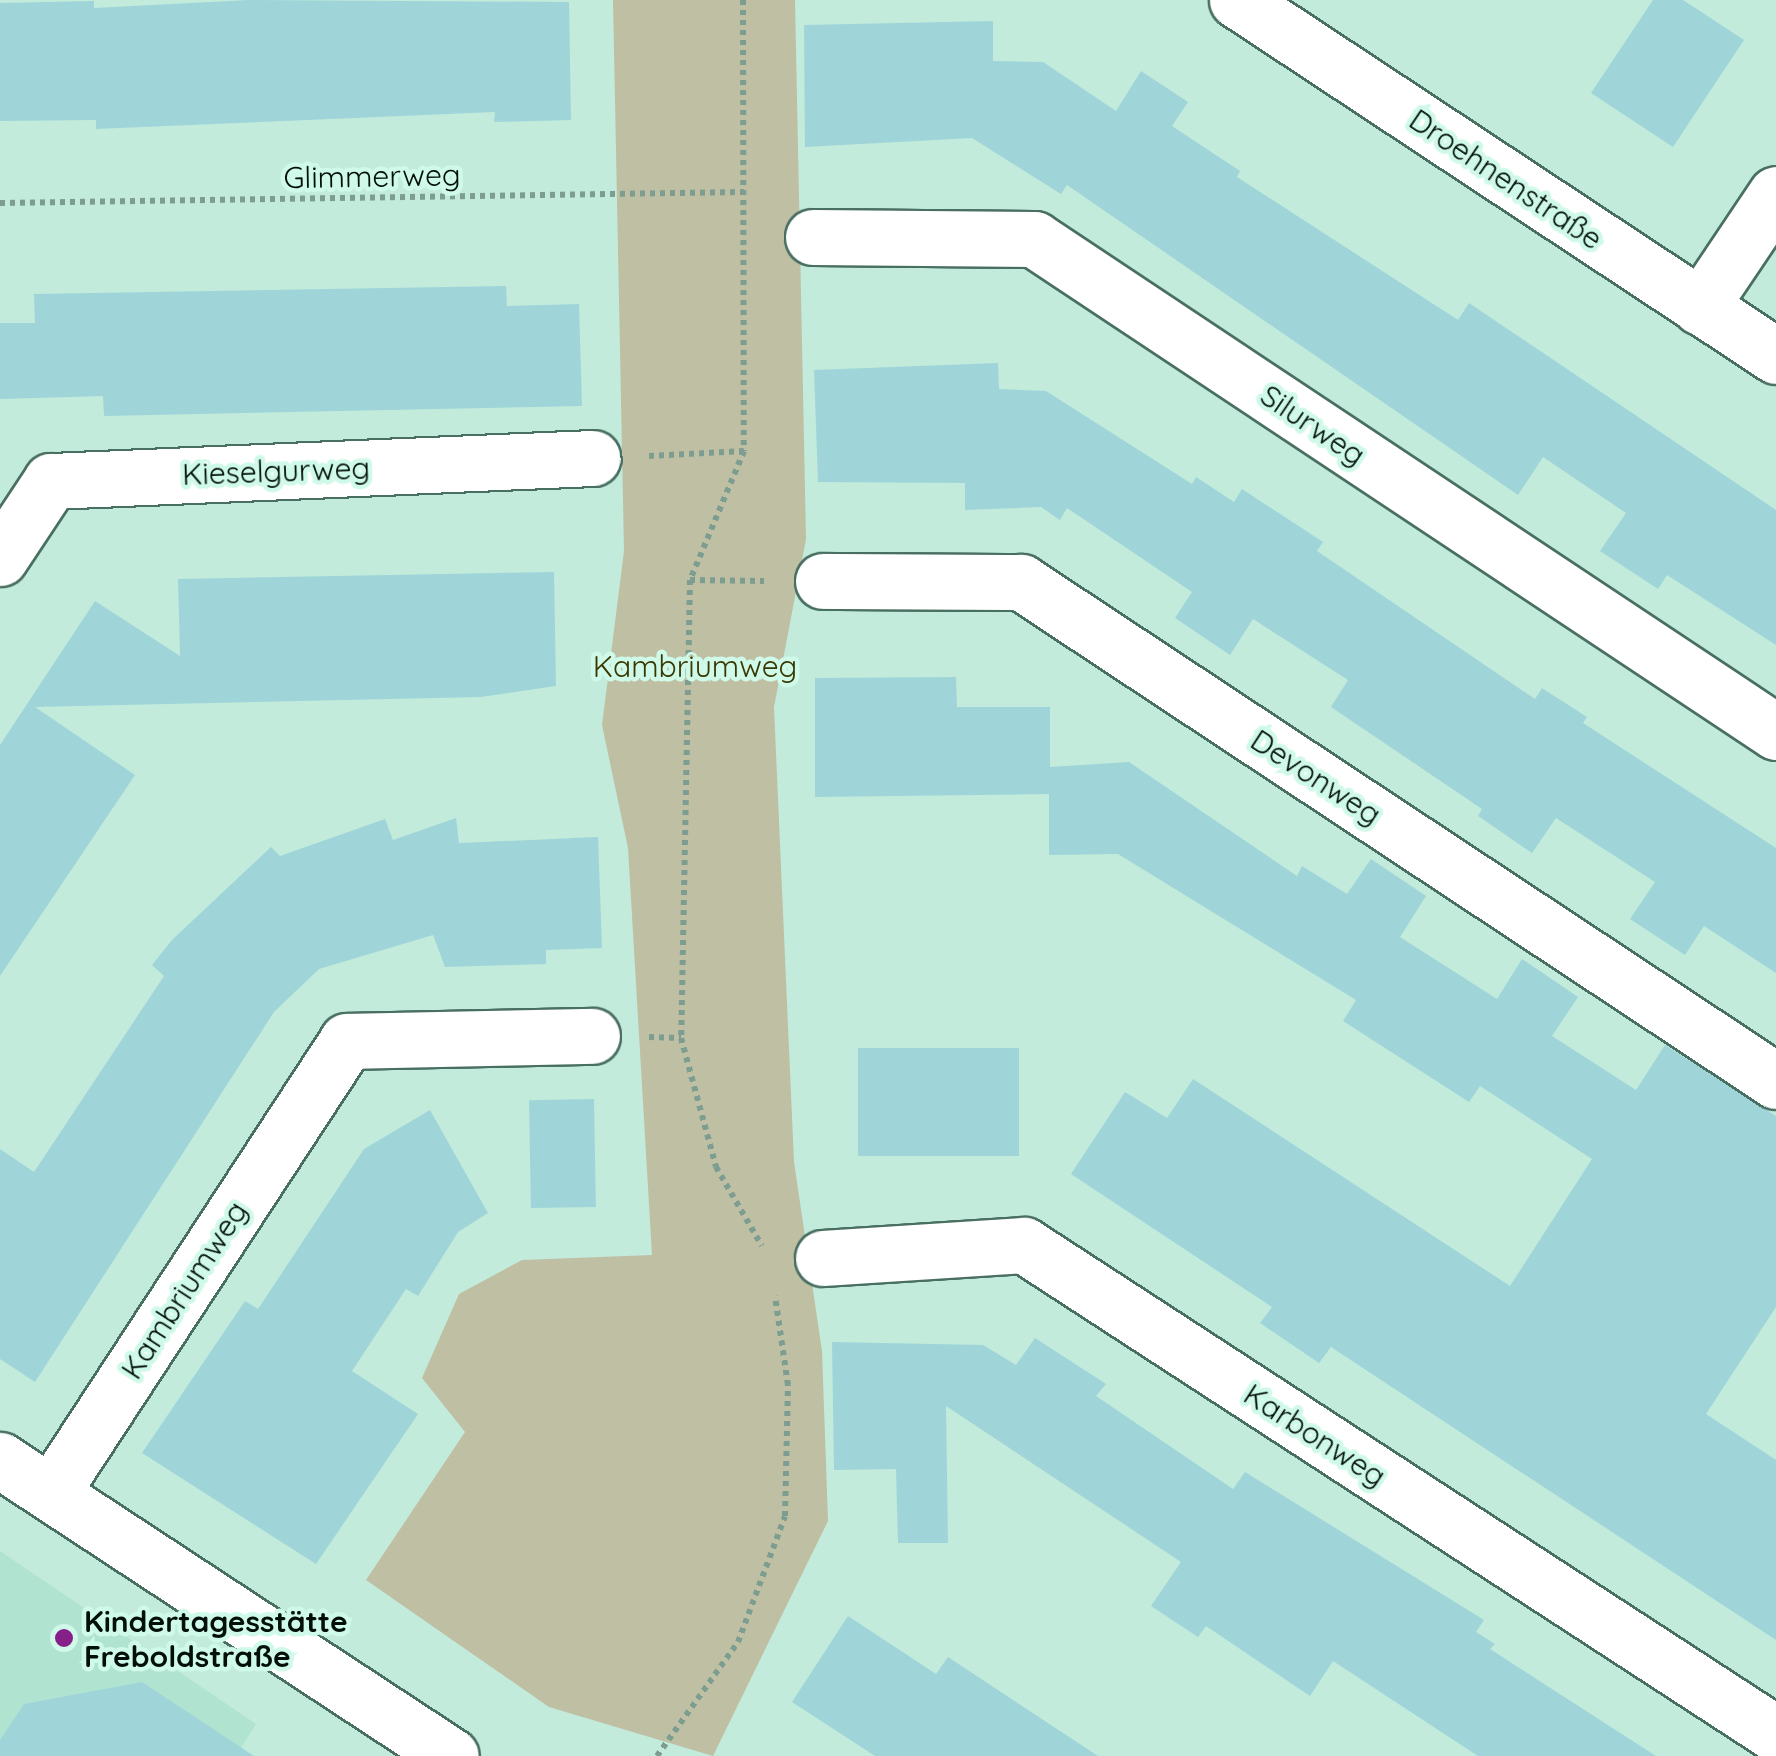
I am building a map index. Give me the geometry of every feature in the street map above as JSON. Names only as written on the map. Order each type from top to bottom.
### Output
[{"type":"street","name":"Droehnenstraße","points":[[1237,0],[1776,356]]},
{"type":"street","points":[[1700,307],[1776,194]]},
{"type":"street","name":"Silurweg","points":[[813,236],[1034,239],[1776,732]]},
{"type":"street","name":"Kieselgurweg","points":[[0,558],[51,480],[593,458]]},
{"type":"street","name":"Devonweg","points":[[823,581],[1021,582],[1776,1081]]},
{"type":"street","name":"Kambriumweg","points":[[51,1493],[348,1040],[592,1036]]},
{"type":"street","name":"Karbonweg","points":[[796,1258],[1024,1245],[1776,1734]]},
{"type":"street","points":[[0,1460],[451,1756]]},
{"type":"path","points":[[743,0],[744,451],[690,580],[681,1038],[716,1167],[796,1258]]},
{"type":"path","name":"Glimmerweg","points":[[0,203],[744,192]]},
{"type":"path","points":[[593,458],[744,451]]},
{"type":"path","points":[[690,580],[823,581]]},
{"type":"path","points":[[657,1756],[738,1642],[785,1516],[788,1385],[773,1277]]},
{"type":"shaded area","name":"Kindertagesstätte Freboldstraße","points":[[0,1551],[256,1724],[236,1756],[0,1756]]},
{"type":"green space","points":[[613,0],[795,0],[806,539],[774,707],[794,1162],[822,1351],[828,1521],[713,1756],[549,1707],[366,1580],[465,1432],[422,1378],[459,1294],[522,1260],[652,1255],[628,848],[602,725],[624,551]]},
{"type":"building","points":[[249,0],[569,2],[571,120],[494,122],[495,112],[96,129],[96,120],[0,121],[0,3],[94,1],[94,8]]},
{"type":"building","points":[[1653,0],[1683,0],[1744,40],[1673,147],[1591,93]]},
{"type":"building","points":[[993,21],[993,61],[1043,62],[1116,111],[1141,71],[1188,102],[1172,126],[1240,171],[1237,177],[1458,320],[1469,303],[1776,510],[1776,645],[1667,575],[1658,589],[1600,551],[1626,513],[1543,457],[1518,495],[1067,185],[1061,194],[972,138],[805,147],[804,25]]},
{"type":"building","points":[[506,286],[507,306],[579,304],[582,406],[104,416],[103,396],[0,399],[0,323],[35,323],[34,294]]},
{"type":"building","points":[[998,363],[999,389],[1046,391],[1192,484],[1196,477],[1234,502],[1242,489],[1323,542],[1317,551],[1535,699],[1542,688],[1587,717],[1583,723],[1776,848],[1776,973],[1704,926],[1685,955],[1630,919],[1655,882],[1556,818],[1532,853],[1478,816],[1482,809],[1331,707],[1348,680],[1253,619],[1230,655],[1175,618],[1192,592],[1067,508],[1060,520],[1041,507],[965,510],[965,483],[818,482],[814,370]]},
{"type":"building","points":[[554,572],[556,686],[481,697],[35,707],[135,775],[0,976],[0,745],[95,601],[180,656],[178,579]]},
{"type":"building","points":[[956,677],[957,707],[1050,707],[1050,767],[1129,762],[1297,876],[1302,866],[1347,894],[1371,859],[1426,896],[1400,937],[1497,999],[1522,959],[1578,997],[1552,1036],[1636,1090],[1665,1045],[1776,1116],[1776,1307],[1706,1414],[1776,1460],[1776,1640],[1331,1347],[1319,1363],[1260,1323],[1272,1307],[1071,1174],[1125,1092],[1167,1118],[1193,1079],[1510,1286],[1592,1159],[1480,1086],[1469,1102],[1343,1021],[1356,1000],[1118,854],[1049,855],[1049,794],[815,797],[815,678]]},
{"type":"building","points":[[456,818],[459,843],[598,837],[602,948],[546,950],[546,964],[445,967],[433,935],[319,969],[274,1012],[35,1382],[0,1359],[0,1149],[34,1172],[164,976],[152,965],[172,940],[271,847],[280,856],[385,819],[393,840]]},
{"type":"building","points":[[858,1048],[1019,1048],[1019,1156],[858,1156]]},
{"type":"building","points":[[594,1099],[596,1207],[531,1208],[529,1100]]},
{"type":"building","points":[[430,1110],[488,1213],[458,1232],[418,1296],[406,1289],[352,1371],[418,1414],[316,1564],[142,1453],[245,1301],[258,1309],[364,1149]]},
{"type":"building","points":[[1035,1338],[1106,1384],[1096,1396],[1233,1489],[1245,1472],[1484,1620],[1476,1632],[1495,1644],[1490,1649],[1656,1756],[1478,1756],[1333,1661],[1310,1696],[1206,1626],[1198,1637],[1151,1606],[1181,1562],[946,1406],[948,1543],[898,1543],[896,1469],[834,1470],[832,1342],[983,1345],[1016,1365]]},
{"type":"building","points":[[848,1616],[936,1674],[948,1657],[1098,1756],[875,1756],[792,1702]]},
{"type":"building","points":[[142,1682],[254,1756],[0,1756],[0,1740],[24,1704]]},
{"type":"place","name":"Kindertagesstätte Freboldstraße","points":[[64,1638]]}]
